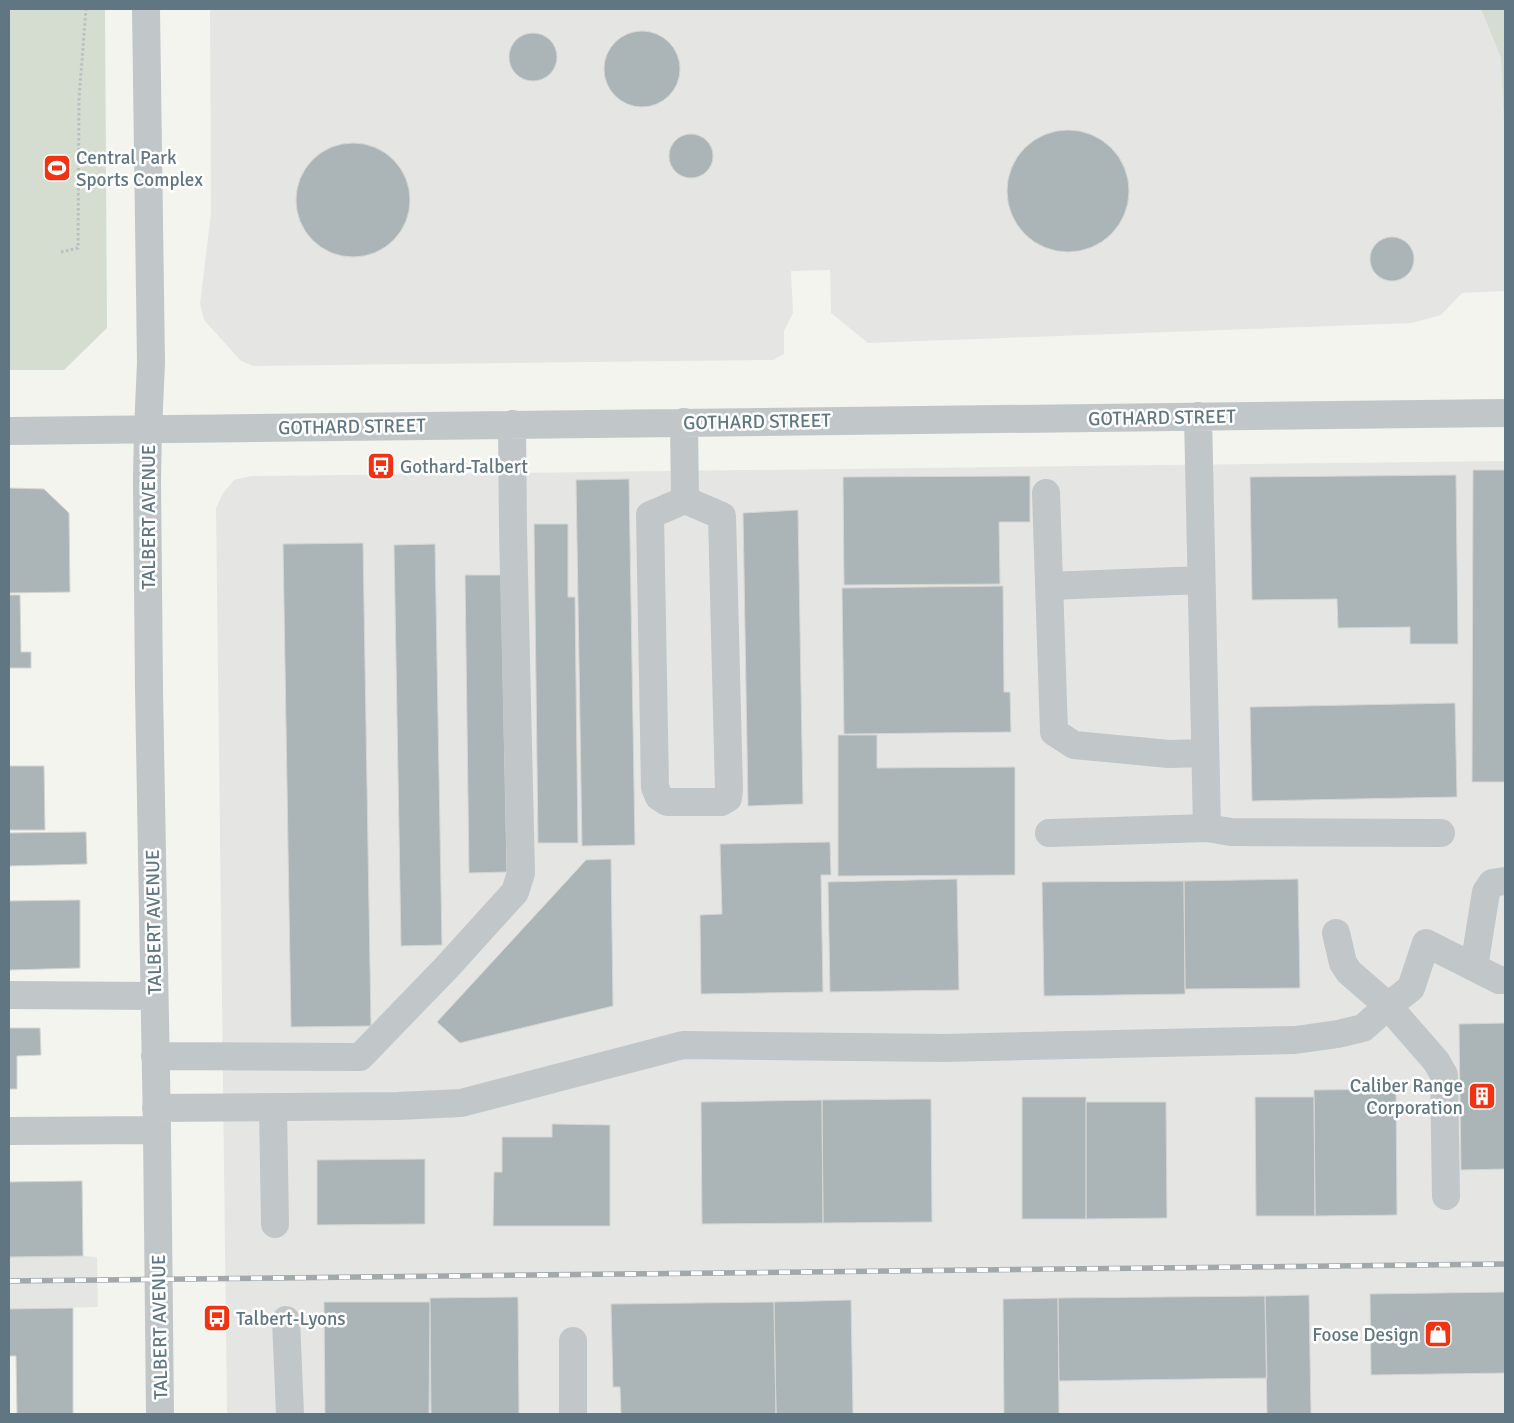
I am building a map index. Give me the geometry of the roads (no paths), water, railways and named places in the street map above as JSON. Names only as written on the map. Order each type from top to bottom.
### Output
[{"type":"street","name":"TALBERT AVENUE","points":[[146,9],[151,363],[148,429],[149,689],[160,1414]]},
{"type":"street","name":"GOTHARD STREET","points":[[9,431],[1505,413]]},
{"type":"street","points":[[1198,416],[1207,828]]},
{"type":"street","points":[[684,422],[684,500]]},
{"type":"street","points":[[155,1056],[360,1057],[447,967],[515,892],[521,873],[512,424]]},
{"type":"street","points":[[1046,493],[1054,732],[1074,745],[1169,754],[1205,753]]},
{"type":"street","points":[[684,500],[722,516],[729,790],[728,798],[721,802],[667,802],[659,797],[655,787],[650,515],[684,500]]},
{"type":"street","points":[[1049,586],[1201,580]]},
{"type":"street","points":[[1049,833],[1207,828],[1231,832],[1441,833]]},
{"type":"street","points":[[1474,967],[1486,892],[1492,883],[1505,881]]},
{"type":"street","points":[[1336,933],[1343,962],[1349,972],[1388,1006],[1436,1061],[1444,1074],[1446,1196]]},
{"type":"street","points":[[9,1131],[273,1108],[461,1103],[683,1045],[944,1048],[1295,1040],[1338,1034],[1363,1028],[1411,988],[1426,943],[1499,980],[1505,980]]},
{"type":"street","points":[[9,996],[154,996]]},
{"type":"street","points":[[273,1108],[274,1224]]},
{"type":"street","points":[[286,1320],[290,1414]]},
{"type":"street","points":[[573,1341],[574,1414]]},
{"type":"railway","points":[[9,1281],[1505,1264]]},
{"type":"place","name":"Central Park Sports Complex","points":[[57,168]]},
{"type":"place","name":"Gothard-Talbert","points":[[381,466]]},
{"type":"place","name":"Caliber Range Corporation","points":[[1482,1096]]},
{"type":"place","name":"Talbert-Lyons","points":[[217,1318]]},
{"type":"place","name":"Foose Design","points":[[1438,1334]]}]
